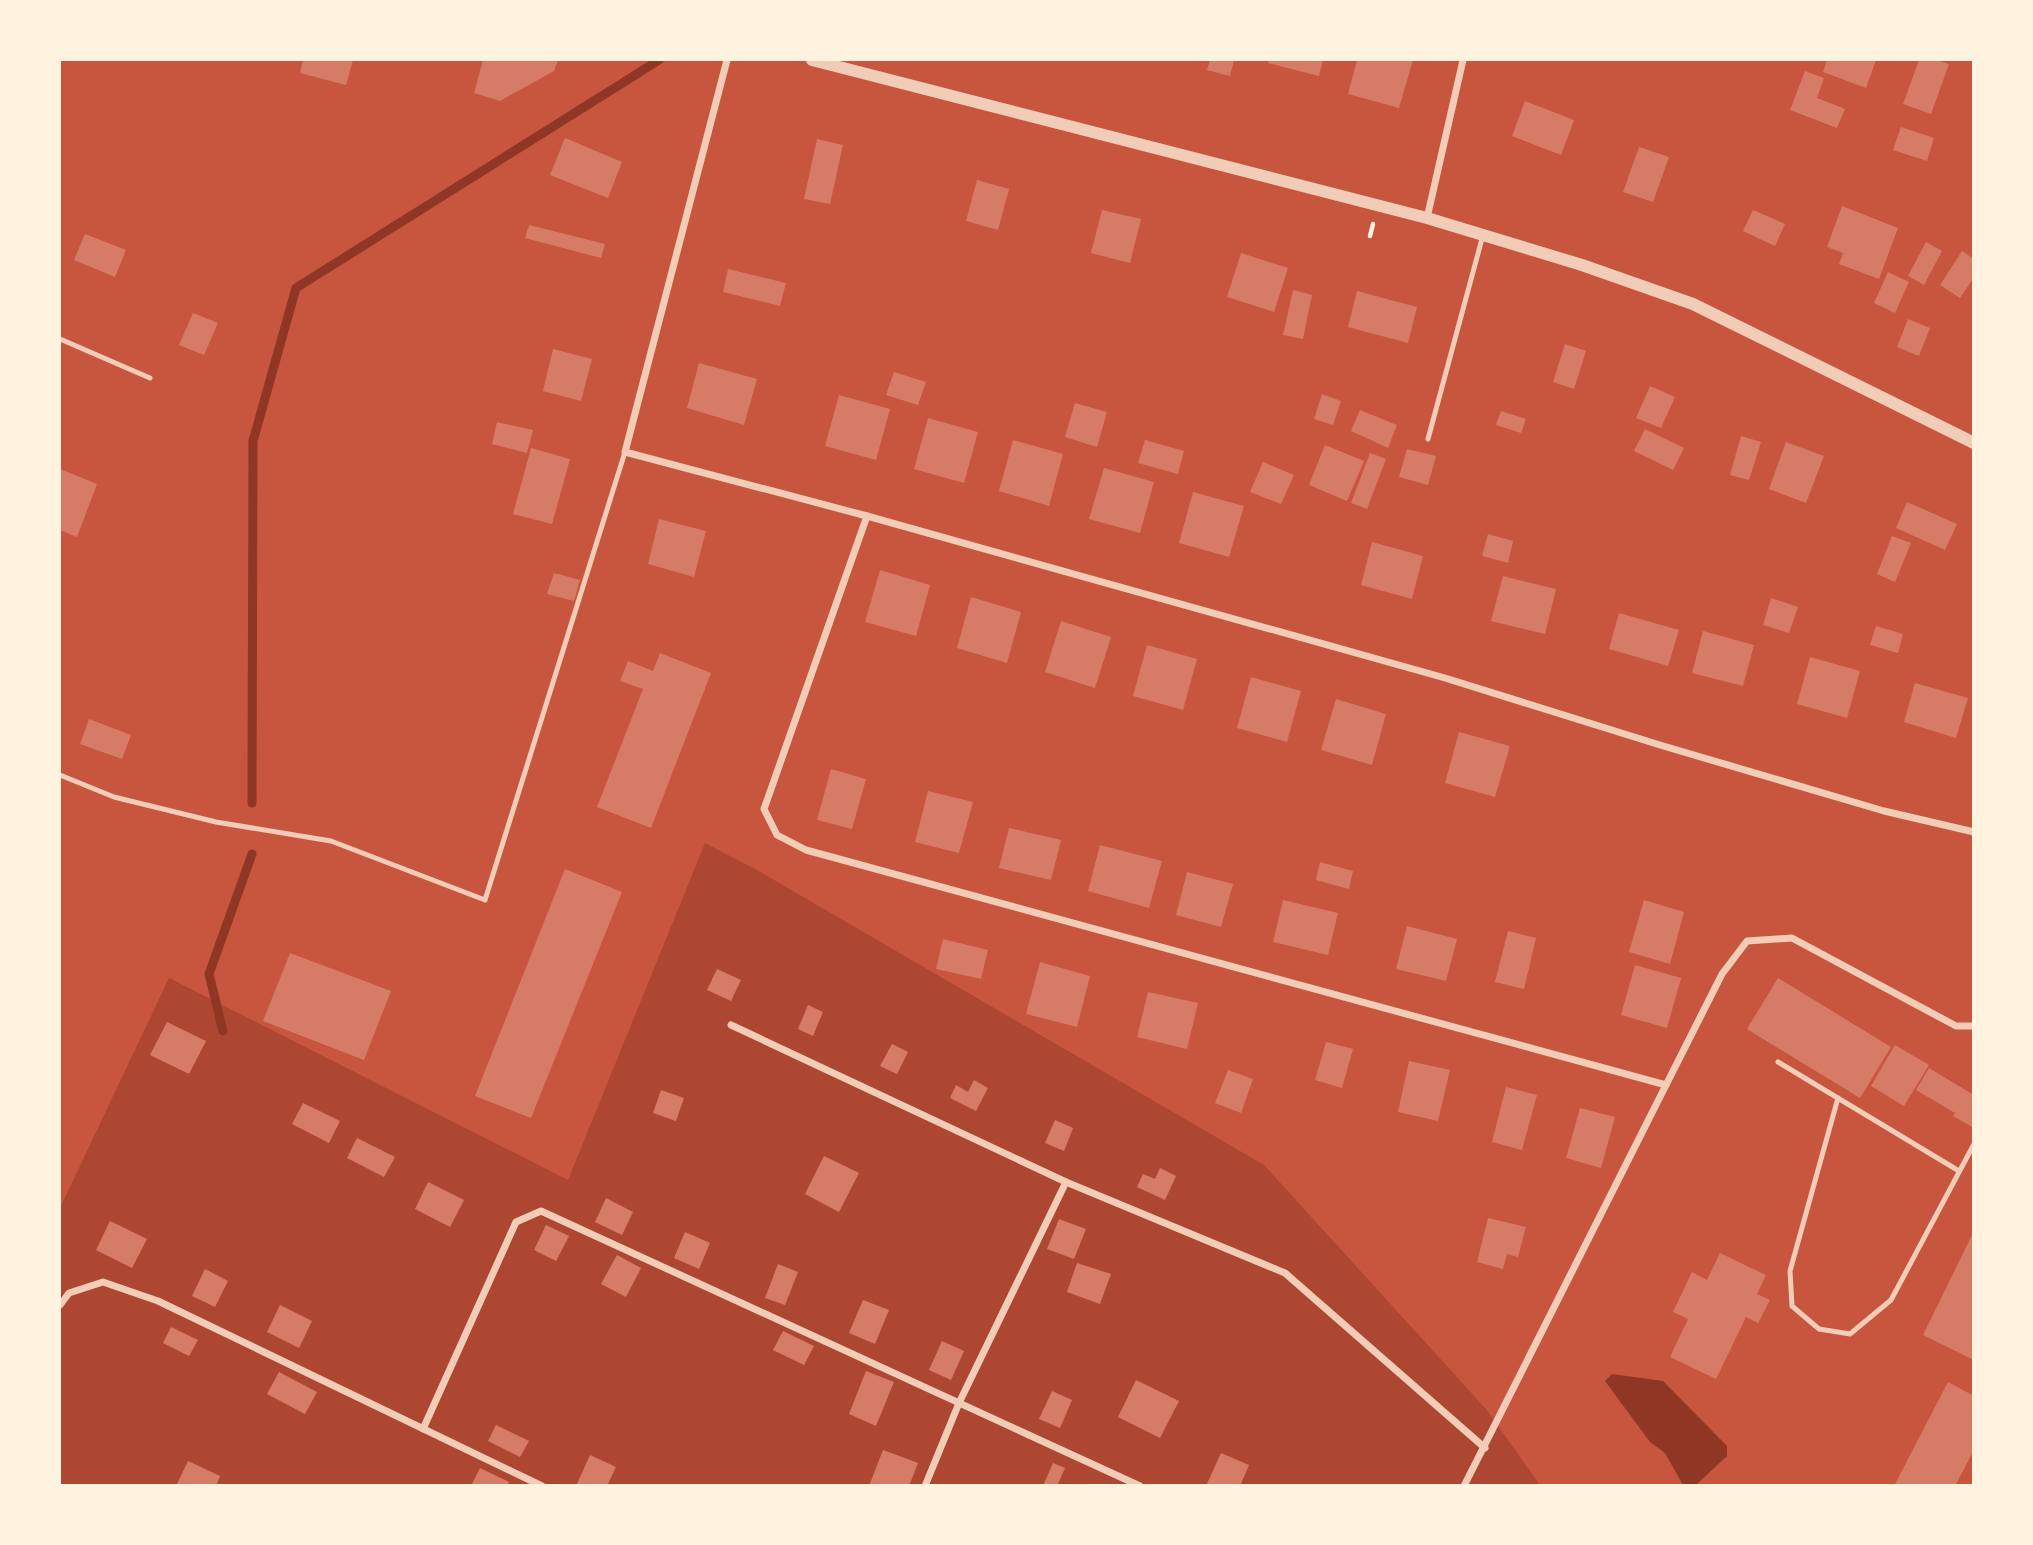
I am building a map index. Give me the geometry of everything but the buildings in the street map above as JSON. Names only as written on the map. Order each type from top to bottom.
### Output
[{"type":"street","points":[[727,60],[625,452],[867,516],[1445,678],[1660,746],[1884,811],[1973,832]]},
{"type":"street","points":[[812,60],[1427,218],[1582,265],[1693,304],[1973,443]]},
{"type":"street","points":[[1427,218],[1463,60]]},
{"type":"street","points":[[867,516],[764,809],[776,835],[806,850],[1666,1085]]},
{"type":"street","points":[[1464,1486],[1722,974],[1747,941],[1792,938],[1956,1026],[1973,1026]]},
{"type":"street","points":[[731,1025],[1066,1182],[1285,1273],[1485,1448]]},
{"type":"street","points":[[925,1486],[959,1404],[1066,1182]]},
{"type":"street","points":[[423,1429],[516,1222],[541,1210],[1140,1486]]},
{"type":"street","points":[[60,1305],[69,1293],[103,1282],[158,1301],[542,1486]]},
{"type":"lane","points":[[1428,439],[1483,235]]},
{"type":"lane","points":[[60,340],[150,379]]},
{"type":"lane","points":[[60,775],[114,797],[203,819],[331,841],[485,900],[625,452]]},
{"type":"lane","points":[[1778,1062],[1959,1171]]},
{"type":"lane","points":[[1838,1098],[1790,1271],[1792,1306],[1819,1329],[1850,1334],[1891,1300],[1973,1144]]},
{"type":"shaded area","points":[[705,843],[757,870],[1264,1165],[1486,1409],[1540,1485],[60,1485],[60,1208],[169,978],[568,1180]]},
{"type":"shaded area","points":[[1612,1374],[1663,1381],[1727,1446],[1727,1456],[1696,1485],[1683,1485],[1665,1453],[1650,1442],[1605,1381]]},
{"type":"waterway","points":[[252,803],[253,441],[296,288],[659,60]]},
{"type":"waterway","points":[[223,1031],[209,974],[252,854]]}]
